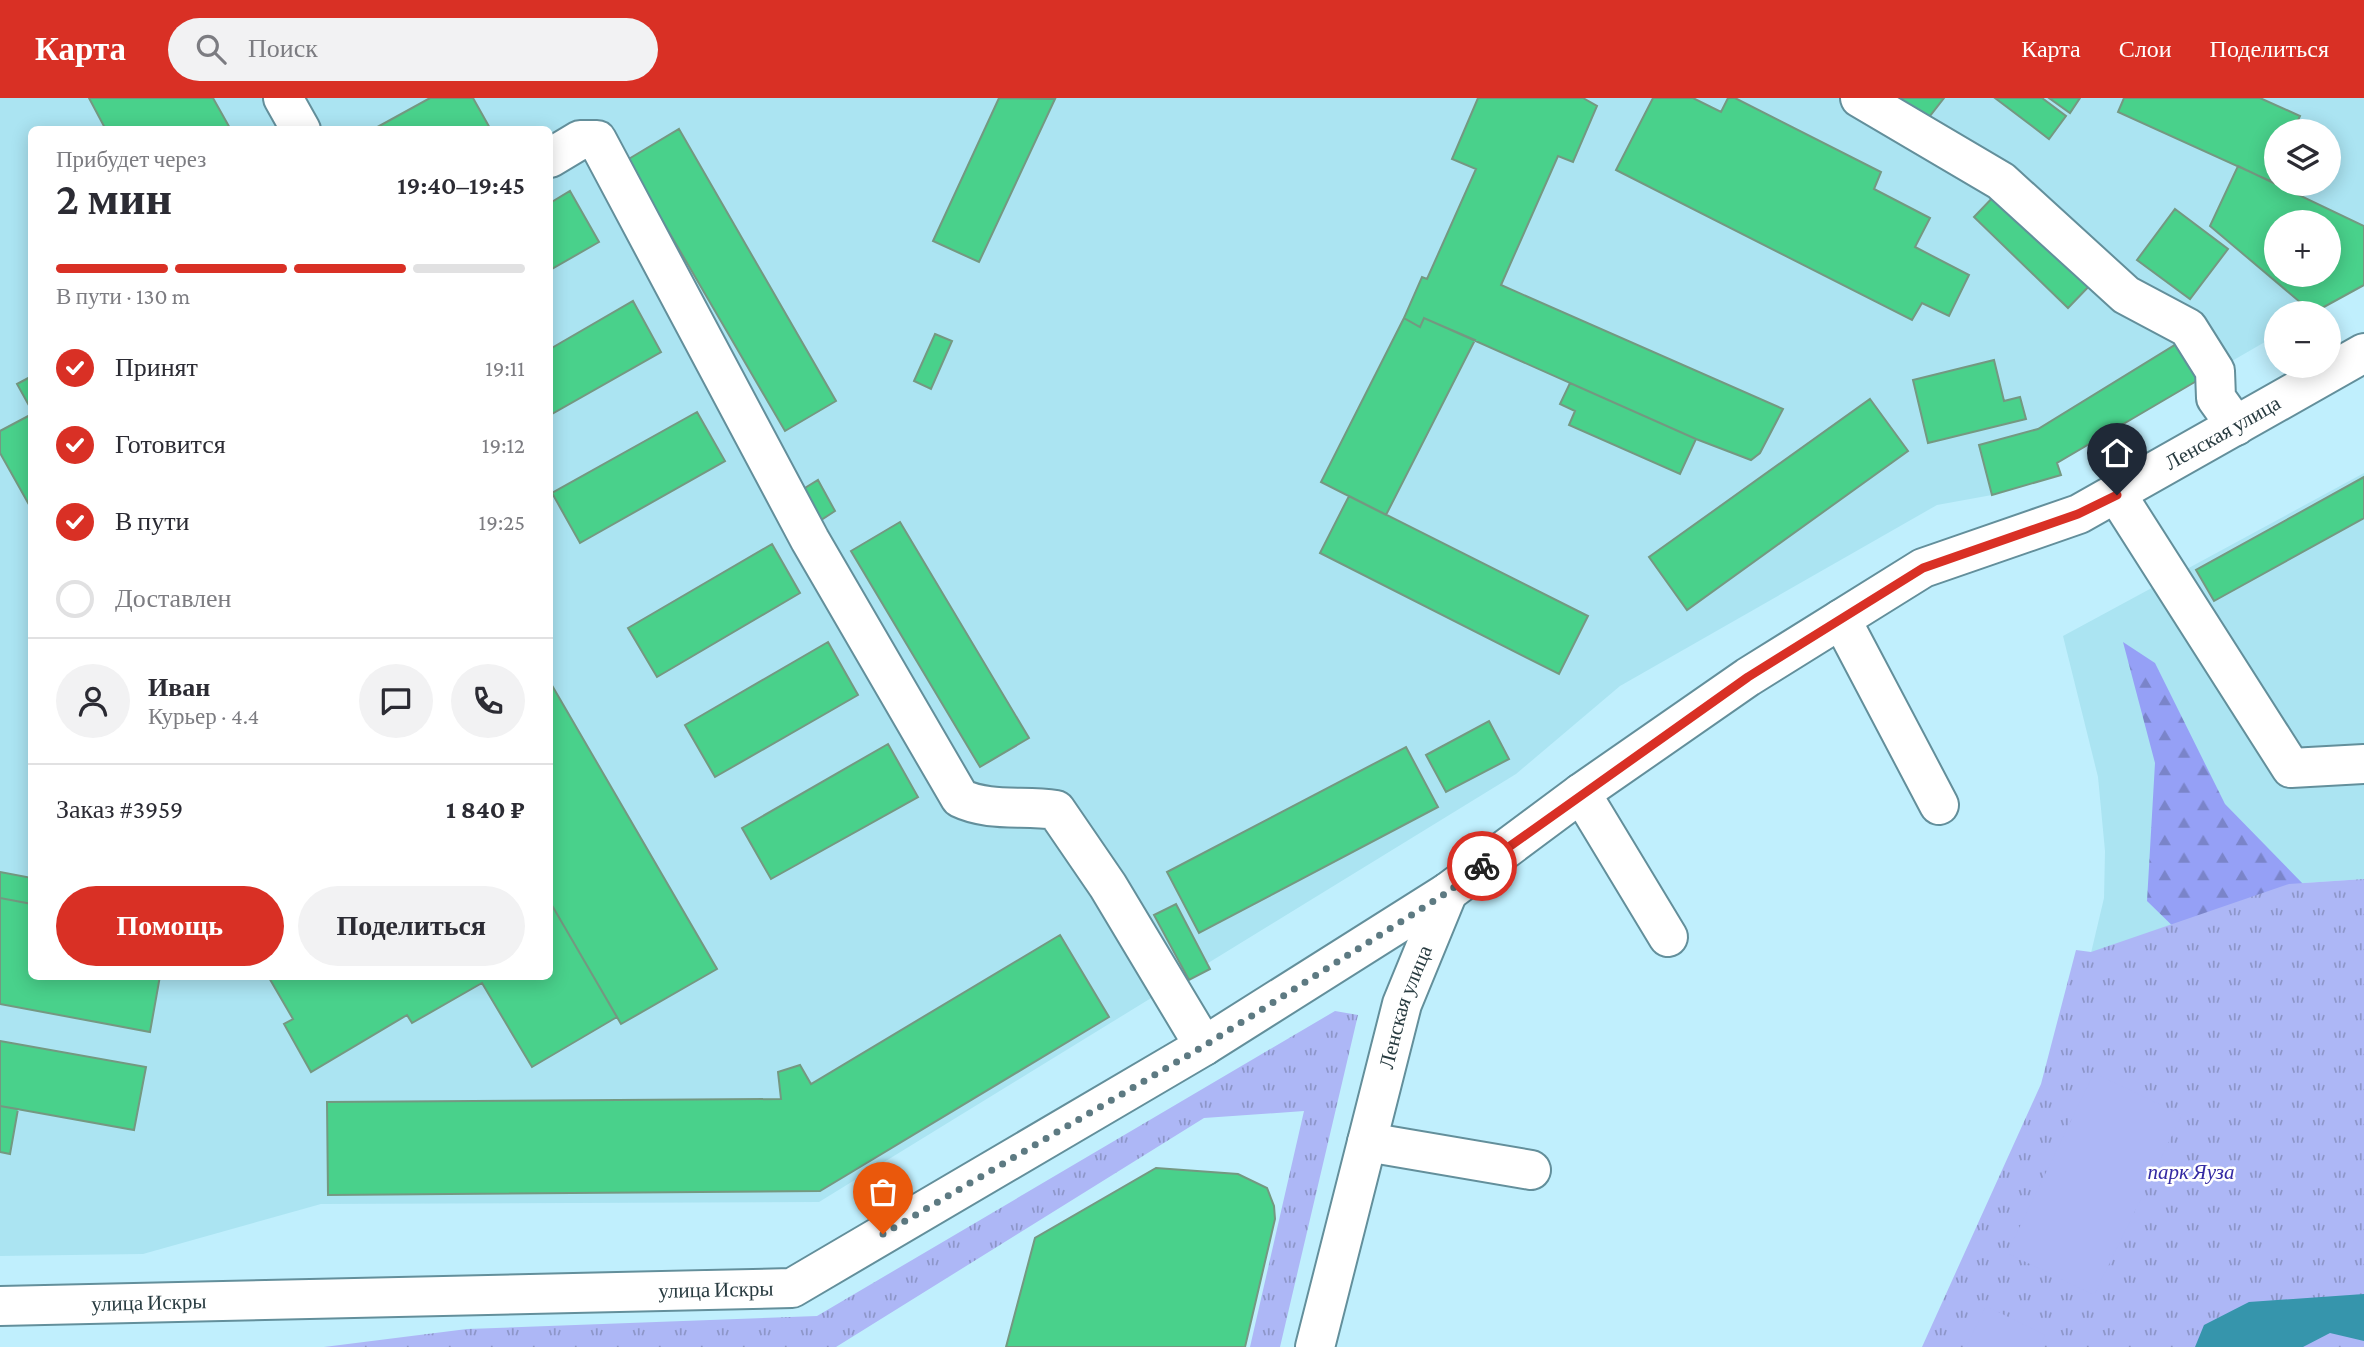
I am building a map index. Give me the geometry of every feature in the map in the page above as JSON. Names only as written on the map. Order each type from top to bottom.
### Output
[{"type":"street","points":[[283,98],[299,126]]},
{"type":"street","points":[[1860,98],[2001,181],[2126,295],[2188,328],[2215,371],[2216,398],[2236,426]]},
{"type":"street","points":[[553,156],[580,140],[597,140],[810,540],[960,798],[979,807],[1033,806],[1056,810],[1108,886],[1204,1046]]},
{"type":"street","name":"Ленская улица","points":[[1315,1347],[1402,1004],[1448,892],[1581,793],[1748,677],[1923,568],[2078,514],[2117,495],[2364,353]]},
{"type":"street","points":[[2117,495],[2291,768],[2364,764]]},
{"type":"street","points":[[1841,619],[1939,805]]},
{"type":"street","points":[[1581,793],[1668,937]]},
{"type":"street","name":"улица Искры","points":[[0,1306],[792,1287],[1204,1046],[1448,892]]},
{"type":"street","points":[[1367,1142],[1531,1170]]},
{"type":"shaded area","points":[[0,98],[2364,98],[2364,285],[2335,301],[2264,301],[2264,343],[2057,462],[1992,495],[1937,505],[1620,686],[1516,774],[819,1202],[321,1204],[143,1254],[0,1256]]},
{"type":"shaded area","points":[[2364,473],[2364,879],[2289,884],[2091,953],[2104,898],[2105,851],[2098,777],[2063,636]]},
{"type":"shaded area","points":[[2364,1294],[2364,1341],[2330,1333],[2303,1347],[2195,1347],[2204,1325],[2249,1302]]},
{"type":"green space","points":[[2123,642],[2155,663],[2225,804],[2304,885],[2186,939],[2147,901],[2155,763]]},
{"type":"green space","name":"парк Яуза","points":[[2364,879],[2364,1347],[1922,1347],[2041,1084],[2076,950],[2091,952],[2289,884]]},
{"type":"green space","points":[[1335,1011],[1358,1015],[1280,1347],[1250,1347],[1304,1111],[1204,1118],[836,1347],[324,1347],[467,1329],[817,1316]]},
{"type":"green space","points":[[2094,1073],[2182,1115],[2094,1295],[2007,1253]]},
{"type":"green space","points":[[1986,1306],[2045,1335],[2039,1347],[1966,1347]]},
{"type":"building","points":[[89,98],[213,98],[229,126],[104,126]]},
{"type":"building","points":[[430,98],[473,98],[489,126],[379,126]]},
{"type":"building","points":[[999,98],[1055,99],[979,262],[933,241]]},
{"type":"building","points":[[1478,98],[1583,98],[1597,106],[1573,162],[1558,156],[1501,285],[1783,409],[1760,453],[1751,460],[1696,439],[1424,318],[1420,327],[1404,318],[1422,277],[1427,279],[1476,169],[1452,159]]},
{"type":"building","points":[[1653,98],[1693,98],[1721,112],[1728,98],[1735,98],[1881,172],[1874,189],[1930,218],[1915,247],[1969,275],[1949,316],[1922,303],[1912,320],[1616,170]]},
{"type":"building","points":[[1897,98],[1944,98],[1926,121]]},
{"type":"building","points":[[1995,98],[2042,98],[2066,116],[2049,139]]},
{"type":"building","points":[[2049,98],[2080,98],[2070,113]]},
{"type":"building","points":[[2124,98],[2260,98],[2300,116],[2299,119],[2264,119],[2264,178],[2118,112]]},
{"type":"building","points":[[679,129],[836,401],[785,431],[627,160]]},
{"type":"building","points":[[2238,166],[2264,178],[2264,196],[2301,196],[2330,210],[2264,210],[2264,272],[2210,226]]},
{"type":"building","points":[[570,191],[599,242],[553,268],[553,201]]},
{"type":"building","points":[[1999,191],[2094,281],[2068,308],[1974,217]]},
{"type":"building","points":[[2175,209],[2228,249],[2190,299],[2137,260]]},
{"type":"building","points":[[2341,215],[2364,226],[2364,285],[2335,301],[2299,301],[2282,287],[2341,287]]},
{"type":"building","points":[[633,301],[661,352],[553,413],[553,347]]},
{"type":"building","points":[[1404,318],[1420,327],[1424,318],[1475,340],[1386,515],[1321,482]]},
{"type":"building","points":[[935,334],[952,341],[931,389],[914,381]]},
{"type":"building","points":[[2183,340],[2205,376],[2057,463],[2061,475],[1992,495],[1979,445],[2038,429]]},
{"type":"building","points":[[1994,360],[2004,401],[2020,397],[2026,419],[1928,443],[1913,380]]},
{"type":"building","points":[[28,378],[28,404],[17,384]]},
{"type":"building","points":[[1570,383],[1696,439],[1680,474],[1569,425],[1575,411],[1560,404]]},
{"type":"building","points":[[1870,399],[1908,451],[1687,610],[1649,557]]},
{"type":"building","points":[[697,412],[725,461],[580,543],[553,492]]},
{"type":"building","points":[[28,416],[28,503],[0,453],[0,431]]},
{"type":"building","points":[[2364,477],[2364,518],[2214,601],[2196,570]]},
{"type":"building","points":[[818,480],[835,511],[818,522],[800,491]]},
{"type":"building","points":[[1349,496],[1588,616],[1559,674],[1320,553]]},
{"type":"building","points":[[900,522],[1029,738],[980,767],[851,551]]},
{"type":"building","points":[[772,544],[800,593],[657,677],[628,628]]},
{"type":"building","points":[[828,642],[858,695],[715,777],[685,725]]},
{"type":"building","points":[[553,687],[717,969],[621,1024],[553,907]]},
{"type":"building","points":[[1489,721],[1509,759],[1446,792],[1426,755]]},
{"type":"building","points":[[888,744],[918,797],[771,879],[742,828]]},
{"type":"building","points":[[1406,747],[1438,807],[1199,933],[1167,872]]},
{"type":"building","points":[[0,872],[28,877],[28,903],[0,898]]},
{"type":"building","points":[[0,898],[28,903],[28,980],[159,980],[150,1032],[0,1004]]},
{"type":"building","points":[[1176,904],[1210,969],[1189,980],[1154,915]]},
{"type":"building","points":[[553,907],[617,1017],[532,1067],[482,983],[412,1023],[407,1015],[311,1072],[284,1024],[293,1019],[270,980],[553,980]]},
{"type":"building","points":[[1060,935],[1109,1017],[820,1191],[328,1195],[327,1102],[781,1099],[778,1072],[800,1065],[811,1084]]},
{"type":"building","points":[[0,1041],[146,1067],[134,1130],[0,1106]]},
{"type":"building","points":[[0,1106],[18,1109],[10,1154],[0,1152]]},
{"type":"building","points":[[1156,1168],[1238,1174],[1267,1188],[1274,1206],[1275,1219],[1245,1347],[1006,1347],[1035,1238]]},
{"type":"way so far","points":[[883,1234],[1204,1046],[1448,892],[1482,866]]},
{"type":"route","points":[[1482,866],[1581,793],[1748,677],[1923,568],[2078,514],[2117,495]]}]
